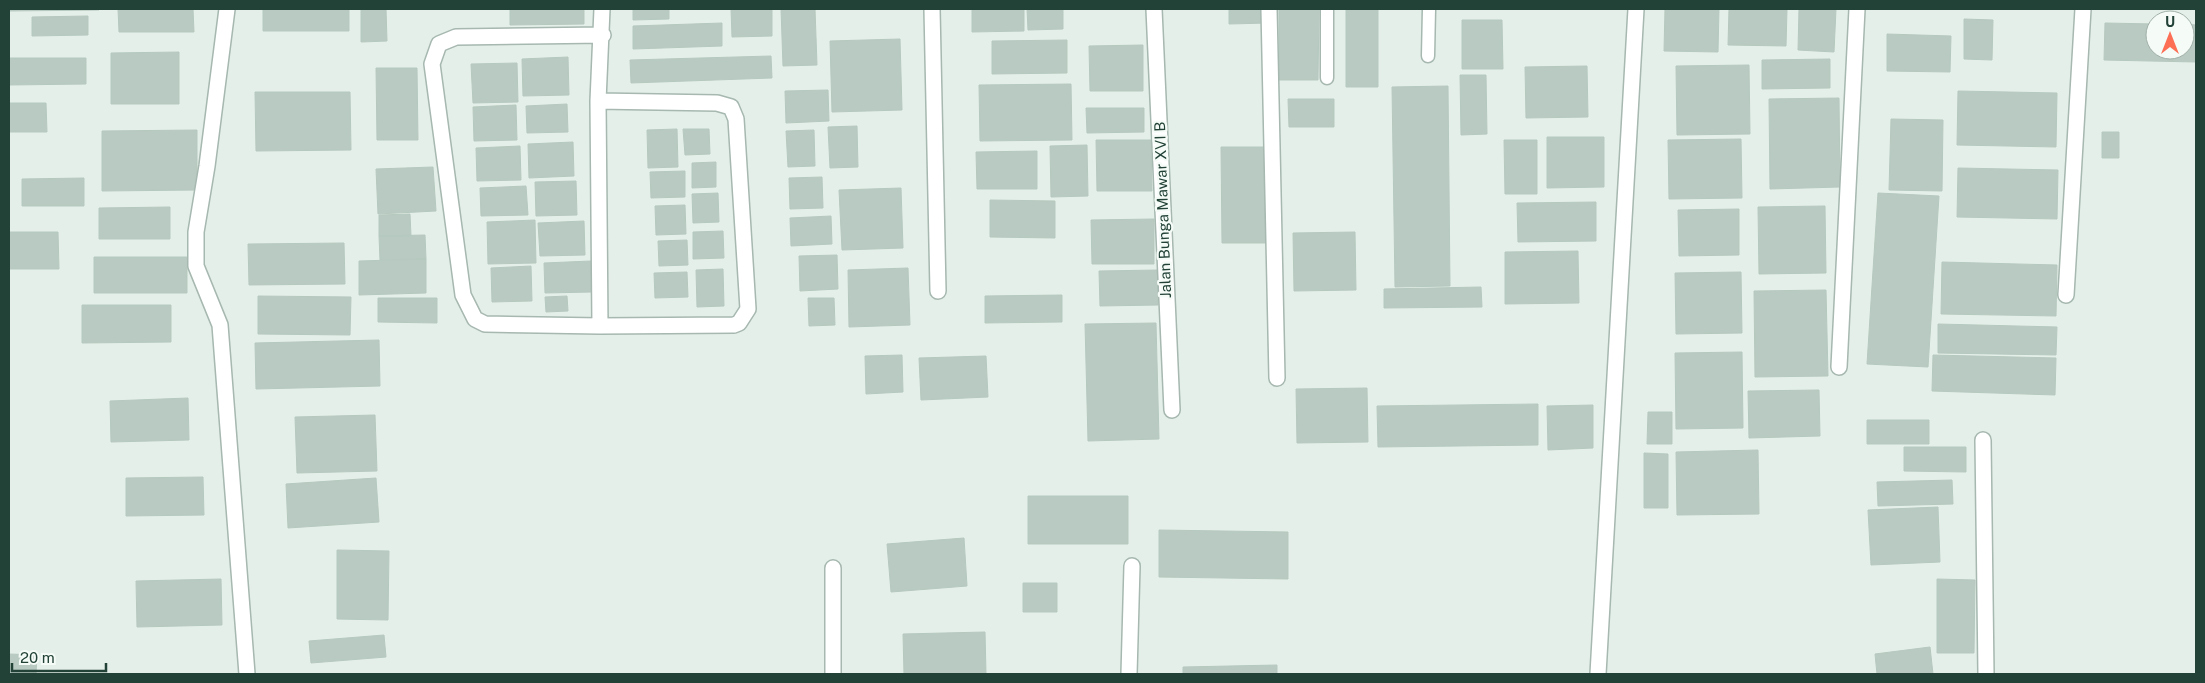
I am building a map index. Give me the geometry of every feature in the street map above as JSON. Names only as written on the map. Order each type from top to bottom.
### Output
[{"type":"street","points":[[226,9],[207,166],[196,232],[196,266],[220,325],[247,674]]},
{"type":"street","points":[[600,326],[598,101],[603,35],[602,9]]},
{"type":"street","points":[[932,9],[938,291]]},
{"type":"street","name":"Jalan Bunga Mawar XVI B","points":[[1154,9],[1172,410]]},
{"type":"street","points":[[1269,9],[1277,378]]},
{"type":"street","points":[[1598,674],[1636,9]]},
{"type":"street","points":[[1839,367],[1857,9]]},
{"type":"street","points":[[2066,295],[2083,9]]},
{"type":"street","points":[[598,101],[717,103],[731,107],[736,119],[748,309],[739,323],[734,325],[600,326],[485,324],[475,319],[463,295],[432,64],[438,44],[456,37],[603,35]]},
{"type":"street","points":[[1983,440],[1986,674]]},
{"type":"street","points":[[1129,674],[1132,566]]},
{"type":"street","points":[[833,568],[833,674]]},
{"type":"lane","points":[[1327,9],[1327,78]]},
{"type":"lane","points":[[1428,56],[1429,9]]},
{"type":"building","points":[[9,9],[99,9],[99,10],[9,11]]},
{"type":"building","points":[[118,9],[193,9],[194,32],[119,32]]},
{"type":"building","points":[[263,9],[349,9],[349,31],[263,31]]},
{"type":"building","points":[[361,9],[386,9],[387,41],[361,42]]},
{"type":"building","points":[[510,9],[584,9],[584,24],[510,25]]},
{"type":"building","points":[[633,9],[669,9],[669,19],[633,20]]},
{"type":"building","points":[[731,9],[772,9],[772,36],[732,37]]},
{"type":"building","points":[[781,9],[815,9],[817,65],[783,66]]},
{"type":"building","points":[[972,9],[1024,9],[1024,31],[972,32]]},
{"type":"building","points":[[1027,9],[1063,9],[1063,29],[1028,30]]},
{"type":"building","points":[[1229,9],[1267,9],[1268,23],[1229,24]]},
{"type":"building","points":[[1279,9],[1319,9],[1318,80],[1279,80]]},
{"type":"building","points":[[1346,9],[1378,9],[1378,87],[1346,87]]},
{"type":"building","points":[[1665,9],[1719,9],[1718,52],[1664,51]]},
{"type":"building","points":[[1729,9],[1787,9],[1786,46],[1728,45]]},
{"type":"building","points":[[1799,9],[1836,9],[1834,52],[1798,50]]},
{"type":"building","points":[[88,16],[88,35],[32,36],[32,17]]},
{"type":"building","points":[[1964,19],[1993,20],[1992,60],[1964,59]]},
{"type":"building","points":[[1462,20],[1502,20],[1503,69],[1462,69]]},
{"type":"building","points":[[722,23],[722,46],[633,49],[633,26]]},
{"type":"building","points":[[2105,23],[2145,24],[2145,60],[2195,60],[2196,25],[2196,62],[2104,60]]},
{"type":"building","points":[[1887,34],[1951,36],[1950,72],[1887,71]]},
{"type":"building","points":[[900,39],[902,110],[832,112],[830,41]]},
{"type":"building","points":[[1067,40],[1067,73],[992,74],[992,41]]},
{"type":"building","points":[[1143,45],[1143,91],[1090,91],[1089,46]]},
{"type":"building","points":[[179,52],[179,104],[111,104],[111,53]]},
{"type":"building","points":[[771,56],[772,78],[631,83],[630,60]]},
{"type":"building","points":[[568,57],[569,95],[523,96],[522,59]]},
{"type":"building","points":[[9,58],[86,58],[86,84],[9,85]]},
{"type":"building","points":[[1830,59],[1830,88],[1762,89],[1762,60]]},
{"type":"building","points":[[517,63],[518,102],[473,103],[471,64]]},
{"type":"building","points":[[1749,65],[1750,134],[1677,135],[1676,66]]},
{"type":"building","points":[[1587,66],[1588,117],[1526,118],[1525,67]]},
{"type":"building","points":[[376,68],[417,68],[418,140],[377,140]]},
{"type":"building","points":[[1460,75],[1486,75],[1487,134],[1461,135]]},
{"type":"building","points":[[1071,84],[1072,140],[980,141],[979,85]]},
{"type":"building","points":[[1448,86],[1450,286],[1395,287],[1392,87]]},
{"type":"building","points":[[828,90],[829,121],[786,123],[785,91]]},
{"type":"building","points":[[1958,91],[2057,93],[2056,147],[1957,145]]},
{"type":"building","points":[[255,92],[350,92],[351,150],[256,151]]},
{"type":"building","points":[[1839,98],[1840,187],[1770,189],[1769,99]]},
{"type":"building","points":[[1288,99],[1334,99],[1334,127],[1289,127]]},
{"type":"building","points":[[9,103],[46,103],[47,132],[9,132]]},
{"type":"building","points":[[567,104],[568,132],[527,133],[526,106]]},
{"type":"building","points":[[516,105],[517,140],[474,141],[473,107]]},
{"type":"building","points":[[1086,108],[1144,108],[1144,132],[1087,133]]},
{"type":"building","points":[[1891,119],[1943,120],[1942,191],[1889,190]]},
{"type":"building","points":[[857,126],[858,167],[830,168],[828,127]]},
{"type":"building","points":[[677,129],[678,167],[648,168],[647,130]]},
{"type":"building","points":[[683,129],[709,129],[710,154],[685,155]]},
{"type":"building","points":[[197,130],[197,190],[102,191],[102,131]]},
{"type":"building","points":[[814,130],[815,166],[788,167],[786,131]]},
{"type":"building","points":[[2102,132],[2119,132],[2119,158],[2102,158]]},
{"type":"building","points":[[1547,137],[1604,137],[1604,187],[1547,188]]},
{"type":"building","points":[[1741,139],[1742,198],[1669,199],[1668,140]]},
{"type":"building","points":[[1096,140],[1151,140],[1152,191],[1097,191]]},
{"type":"building","points":[[1504,140],[1537,140],[1537,194],[1505,194]]},
{"type":"building","points":[[573,142],[574,176],[529,178],[528,144]]},
{"type":"building","points":[[1087,145],[1088,196],[1051,197],[1050,146]]},
{"type":"building","points":[[520,146],[521,180],[477,181],[476,148]]},
{"type":"building","points":[[1221,147],[1271,147],[1272,243],[1222,243]]},
{"type":"building","points":[[1037,151],[1037,189],[977,189],[976,152]]},
{"type":"building","points":[[716,162],[716,187],[692,188],[692,163]]},
{"type":"building","points":[[433,167],[436,211],[378,214],[376,169]]},
{"type":"building","points":[[1958,168],[2058,170],[2057,219],[1957,217]]},
{"type":"building","points":[[685,171],[685,197],[651,198],[650,172]]},
{"type":"building","points":[[822,177],[823,208],[790,209],[789,178]]},
{"type":"building","points":[[84,178],[84,206],[22,206],[22,179]]},
{"type":"building","points":[[576,181],[577,215],[536,216],[535,182]]},
{"type":"building","points":[[526,186],[528,215],[481,216],[480,188]]},
{"type":"building","points":[[901,188],[903,248],[842,250],[839,190]]},
{"type":"building","points":[[718,193],[719,222],[693,223],[692,194]]},
{"type":"building","points":[[1878,193],[1939,196],[1928,367],[1867,364]]},
{"type":"building","points":[[990,200],[1055,201],[1055,238],[990,237]]},
{"type":"building","points":[[1596,202],[1596,241],[1518,242],[1517,203]]},
{"type":"building","points":[[685,205],[686,234],[656,235],[655,206]]},
{"type":"building","points":[[1825,206],[1826,273],[1759,274],[1758,207]]},
{"type":"building","points":[[170,207],[170,239],[99,239],[99,208]]},
{"type":"building","points":[[1739,209],[1739,255],[1679,256],[1678,210]]},
{"type":"building","points":[[410,214],[411,236],[379,236],[379,215]]},
{"type":"building","points":[[831,216],[832,244],[791,246],[790,218]]},
{"type":"building","points":[[1154,219],[1154,264],[1092,264],[1091,220]]},
{"type":"building","points":[[535,220],[536,263],[488,264],[487,222]]},
{"type":"building","points":[[584,221],[585,255],[540,256],[538,223]]},
{"type":"building","points":[[723,231],[724,258],[693,259],[693,232]]},
{"type":"building","points":[[9,232],[58,232],[59,269],[9,269]]},
{"type":"building","points":[[1355,232],[1356,290],[1294,291],[1293,233]]},
{"type":"building","points":[[425,235],[426,259],[380,260],[379,236]]},
{"type":"building","points":[[687,240],[688,265],[659,266],[658,241]]},
{"type":"building","points":[[344,243],[345,284],[249,285],[248,244]]},
{"type":"building","points":[[1578,251],[1579,303],[1505,304],[1505,252]]},
{"type":"building","points":[[837,255],[838,289],[800,291],[799,256]]},
{"type":"building","points":[[94,257],[187,257],[187,293],[94,293]]},
{"type":"building","points":[[426,259],[426,293],[359,295],[359,261]]},
{"type":"building","points":[[591,261],[592,292],[545,293],[544,263]]},
{"type":"building","points":[[1942,262],[2057,265],[2056,316],[1941,314]]},
{"type":"building","points":[[531,266],[532,301],[492,302],[491,268]]},
{"type":"building","points":[[908,268],[910,325],[849,327],[848,270]]},
{"type":"building","points":[[723,269],[724,306],[697,307],[696,270]]},
{"type":"building","points":[[1158,270],[1158,305],[1100,306],[1099,271]]},
{"type":"building","points":[[687,272],[688,297],[655,298],[654,273]]},
{"type":"building","points":[[1741,272],[1742,333],[1676,334],[1675,273]]},
{"type":"building","points":[[1481,287],[1482,307],[1384,308],[1384,289]]},
{"type":"building","points":[[1826,290],[1828,376],[1755,377],[1754,291]]},
{"type":"building","points":[[1062,295],[1062,322],[985,323],[985,296]]},
{"type":"building","points":[[258,296],[351,297],[350,335],[258,334]]},
{"type":"building","points":[[567,296],[568,311],[546,312],[545,297]]},
{"type":"building","points":[[378,298],[437,298],[437,323],[378,322]]},
{"type":"building","points":[[808,298],[834,298],[835,325],[809,326]]},
{"type":"building","points":[[82,305],[171,305],[171,342],[82,343]]},
{"type":"building","points":[[1156,323],[1159,439],[1088,441],[1085,324]]},
{"type":"building","points":[[1938,324],[2057,327],[2056,355],[1938,353]]},
{"type":"building","points":[[379,340],[380,386],[256,389],[255,343]]},
{"type":"building","points":[[1742,352],[1743,428],[1676,429],[1675,353]]},
{"type":"building","points":[[902,355],[903,392],[866,394],[865,356]]},
{"type":"building","points":[[1933,355],[2056,358],[2055,395],[1932,391]]},
{"type":"building","points":[[986,356],[988,397],[921,400],[919,358]]},
{"type":"building","points":[[1367,388],[1368,442],[1297,443],[1296,389]]},
{"type":"building","points":[[1819,390],[1820,436],[1749,438],[1748,391]]},
{"type":"building","points":[[188,398],[189,440],[111,442],[110,401]]},
{"type":"building","points":[[1538,404],[1538,445],[1378,447],[1377,406]]},
{"type":"building","points":[[1593,405],[1593,448],[1548,450],[1547,406]]},
{"type":"building","points":[[1648,412],[1672,412],[1672,444],[1647,444]]},
{"type":"building","points":[[375,415],[377,471],[297,473],[295,417]]},
{"type":"building","points":[[1867,420],[1929,420],[1929,444],[1867,444]]},
{"type":"building","points":[[1904,447],[1966,447],[1966,472],[1904,471]]},
{"type":"building","points":[[1758,450],[1759,514],[1677,515],[1676,452]]},
{"type":"building","points":[[1644,453],[1668,454],[1668,508],[1644,508]]},
{"type":"building","points":[[203,477],[204,515],[126,516],[126,478]]},
{"type":"building","points":[[376,478],[379,522],[288,528],[286,484]]},
{"type":"building","points":[[1952,480],[1953,504],[1878,506],[1877,482]]},
{"type":"building","points":[[1028,496],[1128,496],[1128,544],[1028,544]]},
{"type":"building","points":[[1938,507],[1940,562],[1871,565],[1868,510]]},
{"type":"building","points":[[1159,530],[1288,532],[1288,579],[1159,577]]},
{"type":"building","points":[[964,538],[967,586],[891,592],[887,544]]},
{"type":"building","points":[[337,550],[389,551],[388,620],[337,619]]},
{"type":"building","points":[[221,579],[222,625],[137,627],[136,581]]},
{"type":"building","points":[[1937,579],[1975,580],[1974,653],[1937,653]]},
{"type":"building","points":[[1023,583],[1057,583],[1057,612],[1023,612]]},
{"type":"building","points":[[985,632],[986,674],[904,674],[903,634]]},
{"type":"building","points":[[384,635],[386,657],[311,663],[309,641]]},
{"type":"building","points":[[1930,647],[1933,674],[1877,674],[1875,654]]},
{"type":"building","points":[[9,654],[37,655],[36,674],[9,674]]},
{"type":"building","points":[[1277,665],[1277,674],[1183,674],[1183,667]]}]
